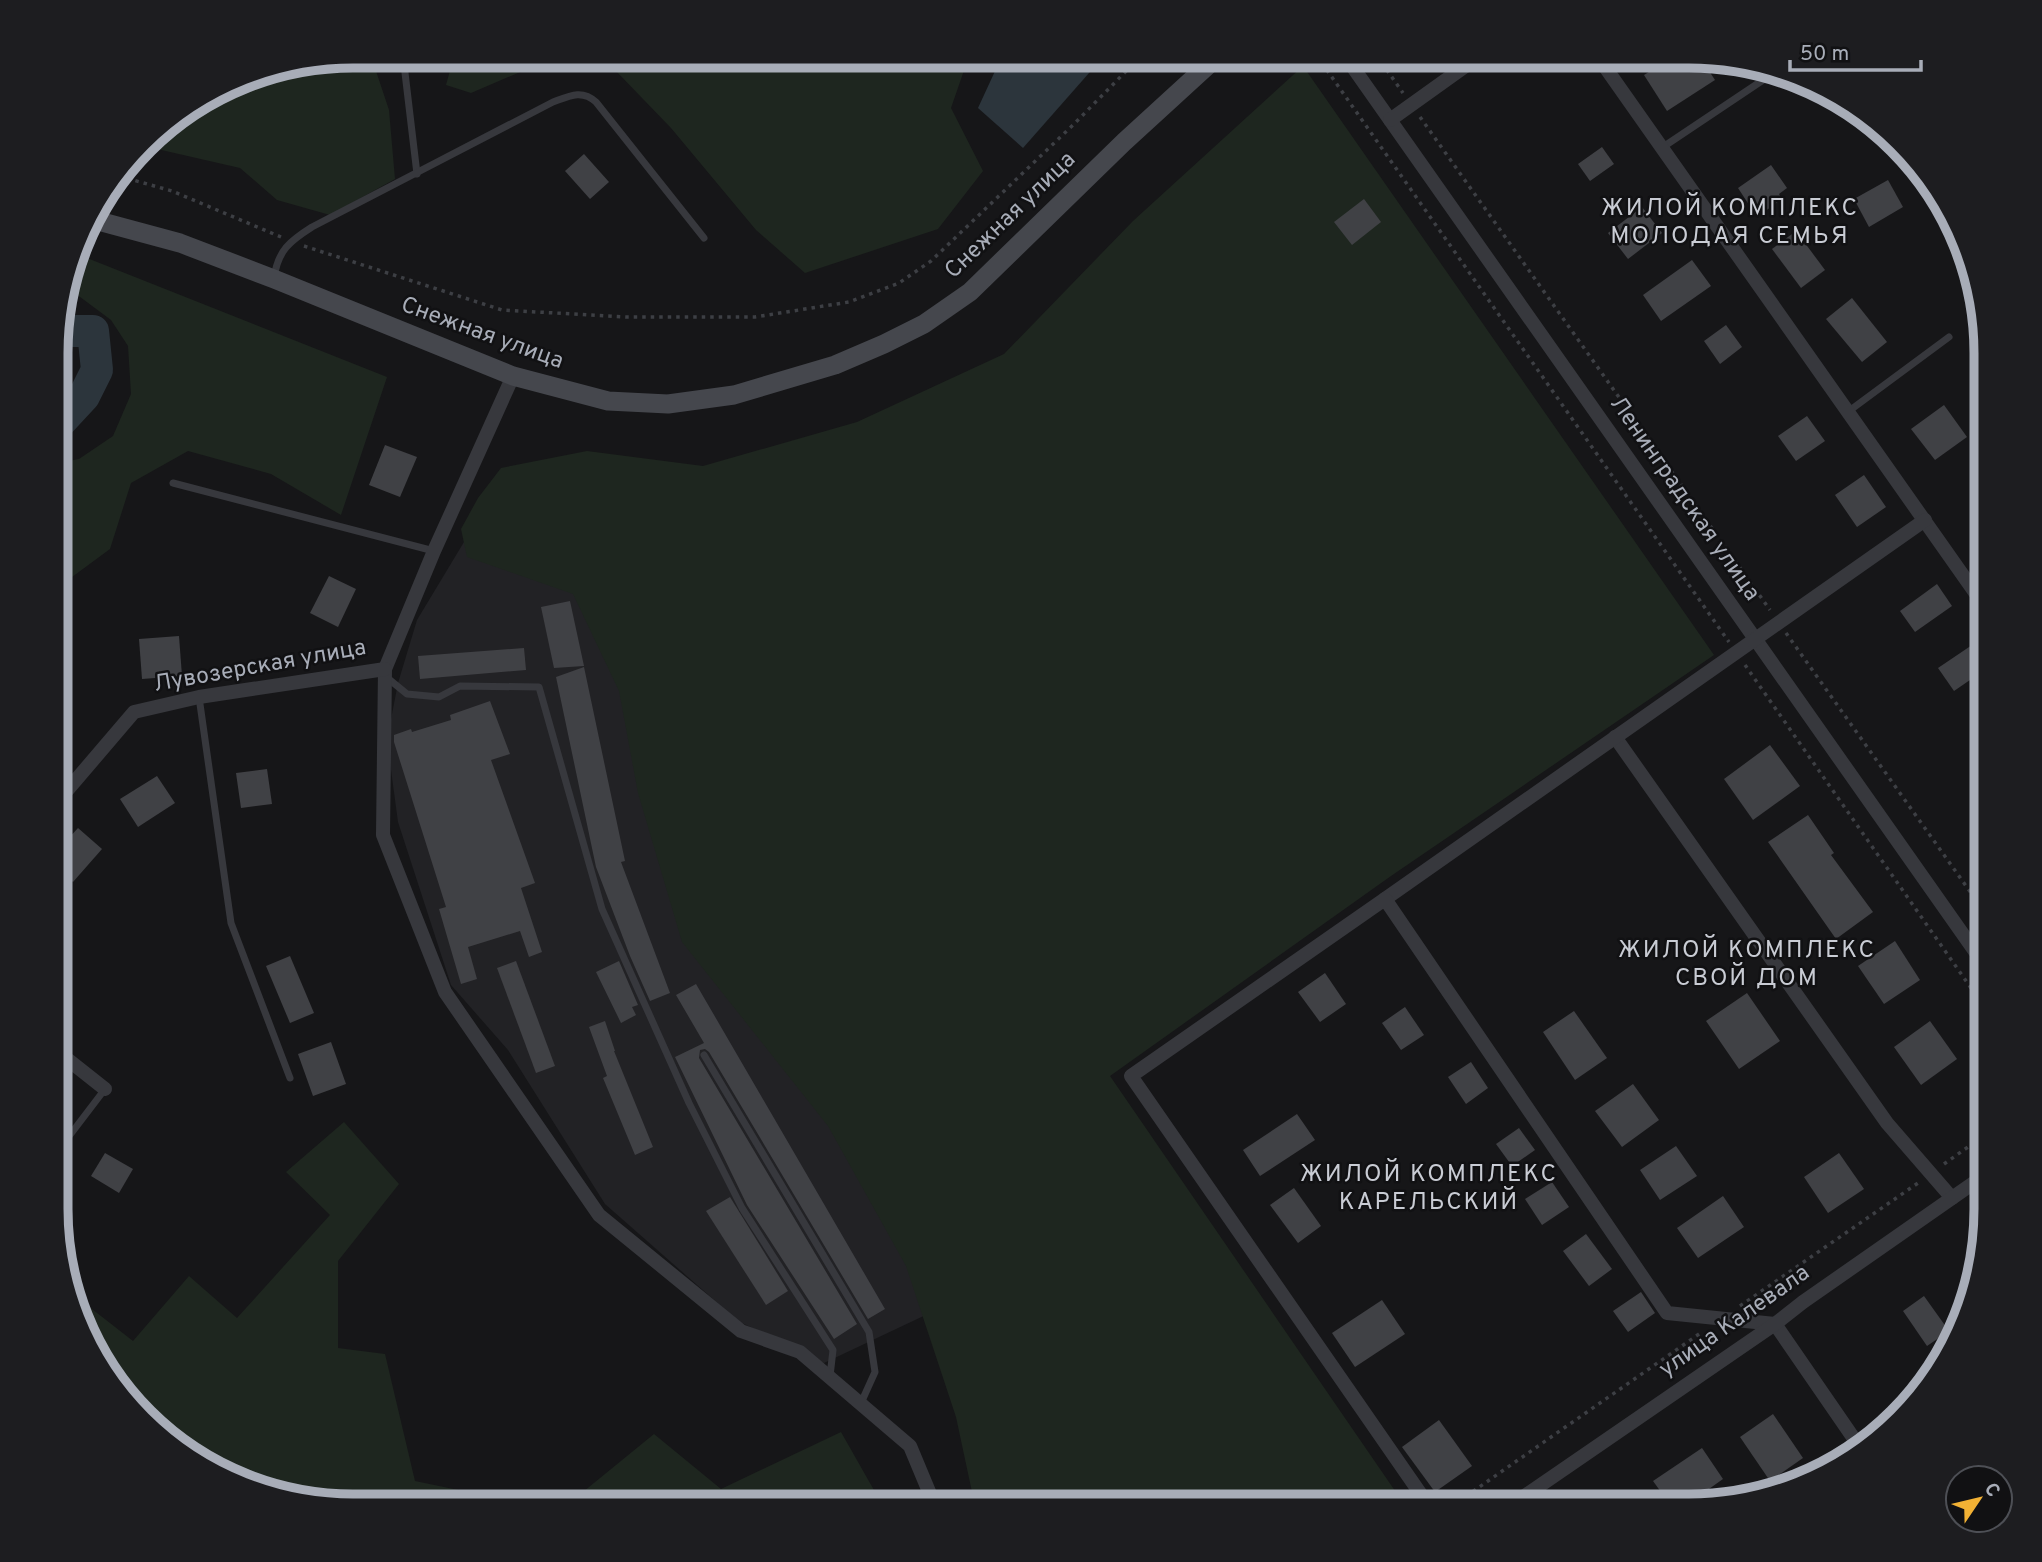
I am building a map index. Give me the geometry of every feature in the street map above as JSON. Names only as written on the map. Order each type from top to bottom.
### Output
[{"type":"street","name":"Снежная улица","points":[[101,222],[180,243],[513,376],[608,401],[668,404],[734,395],[835,365],[924,324],[970,292],[1124,142],[1205,68]]},
{"type":"street","name":"Ленинградская улица","points":[[1353,68],[1974,950]]},
{"type":"street","points":[[1390,120],[1462,68]]},
{"type":"street","points":[[1606,68],[1974,590]]},
{"type":"street","points":[[513,376],[434,551],[385,673],[383,835],[445,992],[599,1215],[741,1331],[800,1352],[861,1403],[910,1446],[930,1494]]},
{"type":"street","points":[[1421,1494],[1131,1076],[1924,520]]},
{"type":"street","name":"Лувозерская улица","points":[[68,789],[134,712],[199,698],[385,673]]},
{"type":"street","points":[[1615,737],[1886,1123],[1952,1198]]},
{"type":"street","points":[[1385,899],[1667,1312],[1775,1325],[1855,1440]]},
{"type":"street","points":[[68,1060],[105,1089]]},
{"type":"street","name":"улица Калевала","points":[[1528,1494],[1775,1325],[1803,1302],[1974,1183]]},
{"type":"lane","points":[[404,68],[417,174]]},
{"type":"lane","points":[[1663,147],[1765,79]]},
{"type":"lane","points":[[274,279],[276,262],[290,241],[312,227],[553,102],[582,93],[596,102],[704,238]]},
{"type":"lane","points":[[1849,411],[1949,337]]},
{"type":"lane","points":[[173,483],[434,551]]},
{"type":"lane","points":[[385,673],[407,694],[418,695],[439,696],[460,686],[539,687],[601,908],[689,1103],[742,1208],[833,1350],[830,1377]]},
{"type":"lane","points":[[199,698],[232,923],[290,1078]]},
{"type":"lane","points":[[704,1055],[869,1332],[875,1372],[861,1403]]},
{"type":"lane","points":[[68,1138],[105,1089]]},
{"type":"path","points":[[128,179],[172,191],[290,241],[502,310],[626,317],[755,317],[849,302],[899,283],[931,261],[1128,68]]},
{"type":"path","points":[[1325,68],[1974,991]]},
{"type":"path","points":[[1385,68],[1974,897]]},
{"type":"shaded area","points":[[375,68],[389,110],[395,179],[330,215],[277,200],[240,168],[155,149],[180,127],[211,106],[262,83],[316,71]]},
{"type":"shaded area","points":[[451,68],[529,68],[471,93],[446,85]]},
{"type":"shaded area","points":[[588,68],[965,68],[951,108],[983,171],[938,229],[805,273],[756,230],[671,128],[616,71]]},
{"type":"shaded area","points":[[996,68],[1093,68],[1023,148],[978,108]]},
{"type":"shaded area","points":[[1301,68],[1304,68],[1714,655],[1391,876],[1110,1076],[1397,1494],[972,1494],[956,1417],[906,1266],[828,1126],[682,942],[638,793],[619,691],[573,594],[467,557],[461,529],[478,498],[501,468],[587,451],[703,466],[857,422],[1004,354],[1133,221]]},
{"type":"shaded area","points":[[87,258],[387,377],[341,515],[271,474],[188,451],[131,483],[110,549],[68,580],[68,461],[79,459],[113,436],[131,394],[128,346],[111,320],[75,293],[82,266]]},
{"type":"shaded area","points":[[464,542],[571,585],[932,1312],[824,1363],[738,1321],[605,1204],[508,1050],[451,985],[398,822],[387,740],[398,683],[417,620]]},
{"type":"shaded area","points":[[344,1122],[399,1184],[338,1261],[338,1348],[385,1354],[415,1481],[468,1492],[523,1494],[335,1493],[262,1479],[195,1446],[165,1423],[127,1382],[106,1351],[84,1303],[133,1341],[189,1276],[237,1318],[330,1215],[286,1172]]},
{"type":"shaded area","points":[[841,1432],[876,1494],[580,1494],[654,1434],[721,1489]]},
{"type":"building","points":[[1655,68],[1707,69],[1715,80],[1667,111],[1644,75]]},
{"type":"building","points":[[1602,147],[1614,164],[1590,181],[1578,164]]},
{"type":"building","points":[[584,154],[609,182],[590,199],[565,171]]},
{"type":"building","points":[[1771,165],[1787,188],[1779,194],[1782,199],[1757,217],[1738,188]]},
{"type":"building","points":[[1888,180],[1903,207],[1869,227],[1854,199]]},
{"type":"building","points":[[1364,199],[1381,222],[1352,245],[1334,222]]},
{"type":"building","points":[[1642,207],[1662,233],[1628,259],[1608,233]]},
{"type":"building","points":[[1796,231],[1825,270],[1801,288],[1772,249]]},
{"type":"building","points":[[1692,260],[1711,286],[1661,321],[1643,295]]},
{"type":"building","points":[[1852,298],[1887,342],[1862,362],[1826,319]]},
{"type":"building","points":[[1726,325],[1742,347],[1720,364],[1704,341]]},
{"type":"building","points":[[1944,405],[1967,437],[1935,460],[1911,429]]},
{"type":"building","points":[[1807,416],[1825,441],[1796,461],[1778,436]]},
{"type":"building","points":[[385,445],[417,457],[400,497],[369,485]]},
{"type":"building","points":[[1864,475],[1886,507],[1857,527],[1835,495]]},
{"type":"building","points":[[329,576],[356,589],[338,627],[310,613]]},
{"type":"building","points":[[1937,584],[1952,606],[1915,632],[1900,611]]},
{"type":"building","points":[[570,601],[584,666],[554,668],[541,607]]},
{"type":"building","points":[[179,636],[182,676],[142,679],[139,639]]},
{"type":"building","points":[[1974,644],[1974,677],[1954,691],[1938,668]]},
{"type":"building","points":[[524,648],[526,670],[420,679],[418,656]]},
{"type":"building","points":[[584,667],[625,861],[621,862],[670,993],[650,1001],[596,867],[556,677]]},
{"type":"building","points":[[490,701],[510,754],[491,760],[535,883],[521,888],[542,952],[529,957],[520,931],[468,947],[477,979],[461,984],[439,909],[446,907],[394,735],[451,720],[450,715]]},
{"type":"building","points":[[1770,745],[1800,786],[1753,820],[1724,779]]},
{"type":"building","points":[[267,769],[272,804],[241,808],[236,773]]},
{"type":"building","points":[[157,776],[175,803],[138,827],[120,799]]},
{"type":"building","points":[[1808,815],[1834,853],[1831,855],[1873,912],[1836,939],[1768,842]]},
{"type":"building","points":[[78,828],[102,849],[73,882],[68,878],[68,839]]},
{"type":"building","points":[[1895,941],[1920,980],[1884,1004],[1858,966]]},
{"type":"building","points":[[290,956],[314,1013],[290,1023],[266,966]]},
{"type":"building","points":[[516,961],[555,1066],[536,1073],[497,968]]},
{"type":"building","points":[[619,961],[638,1005],[632,1007],[636,1015],[621,1023],[596,972]]},
{"type":"building","points":[[1325,973],[1346,1004],[1320,1022],[1298,992]]},
{"type":"building","points":[[696,984],[885,1309],[868,1319],[709,1052],[700,1050],[699,1058],[857,1324],[834,1339],[747,1205],[675,1057],[704,1043],[676,995]]},
{"type":"building","points":[[1747,993],[1780,1041],[1739,1069],[1706,1021]]},
{"type":"building","points":[[1405,1007],[1424,1035],[1401,1050],[1382,1023]]},
{"type":"building","points":[[1574,1011],[1607,1058],[1575,1080],[1543,1032]]},
{"type":"building","points":[[605,1021],[614,1051],[653,1147],[635,1155],[603,1078],[607,1076],[589,1027]]},
{"type":"building","points":[[1930,1021],[1957,1059],[1921,1085],[1894,1047]]},
{"type":"building","points":[[331,1042],[346,1084],[313,1096],[298,1054]]},
{"type":"building","points":[[1471,1062],[1488,1088],[1466,1104],[1448,1077]]},
{"type":"building","points":[[1633,1084],[1659,1120],[1622,1147],[1595,1111]]},
{"type":"building","points":[[1297,1114],[1315,1140],[1260,1176],[1243,1150]]},
{"type":"building","points":[[1519,1128],[1535,1150],[1512,1166],[1496,1144]]},
{"type":"building","points":[[1676,1146],[1697,1176],[1660,1200],[1640,1170]]},
{"type":"building","points":[[105,1153],[133,1169],[119,1193],[91,1176]]},
{"type":"building","points":[[1839,1153],[1864,1189],[1828,1213],[1804,1177]]},
{"type":"building","points":[[1552,1182],[1569,1207],[1542,1225],[1525,1199]]},
{"type":"building","points":[[1294,1188],[1321,1226],[1298,1243],[1270,1205]]},
{"type":"building","points":[[1723,1196],[1744,1227],[1698,1258],[1677,1228]]},
{"type":"building","points":[[730,1197],[788,1291],[766,1305],[706,1211]]},
{"type":"building","points":[[1586,1234],[1612,1269],[1589,1286],[1563,1251]]},
{"type":"building","points":[[1641,1292],[1655,1313],[1628,1332],[1613,1311]]},
{"type":"building","points":[[1924,1296],[1947,1328],[1944,1334],[1927,1346],[1903,1311]]},
{"type":"building","points":[[1382,1300],[1405,1334],[1355,1367],[1332,1333]]},
{"type":"building","points":[[1773,1414],[1803,1458],[1770,1481],[1740,1437]]},
{"type":"building","points":[[1439,1420],[1472,1466],[1435,1492],[1402,1447]]},
{"type":"building","points":[[1702,1448],[1723,1479],[1703,1493],[1689,1494],[1662,1494],[1653,1481]]},
{"type":"waterway","points":[[68,413],[84,396],[97,370],[93,331],[69,331]]},
{"type":"district","name":"ЖИЛОЙ КОМПЛЕКС МОЛОДАЯ СЕМЬЯ","points":[[1730,223]]},
{"type":"district","name":"ЖИЛОЙ КОМПЛЕКС СВОЙ ДОМ","points":[[1747,965]]},
{"type":"district","name":"ЖИЛОЙ КОМПЛЕКС КАРЕЛЬСКИЙ","points":[[1429,1189]]}]
